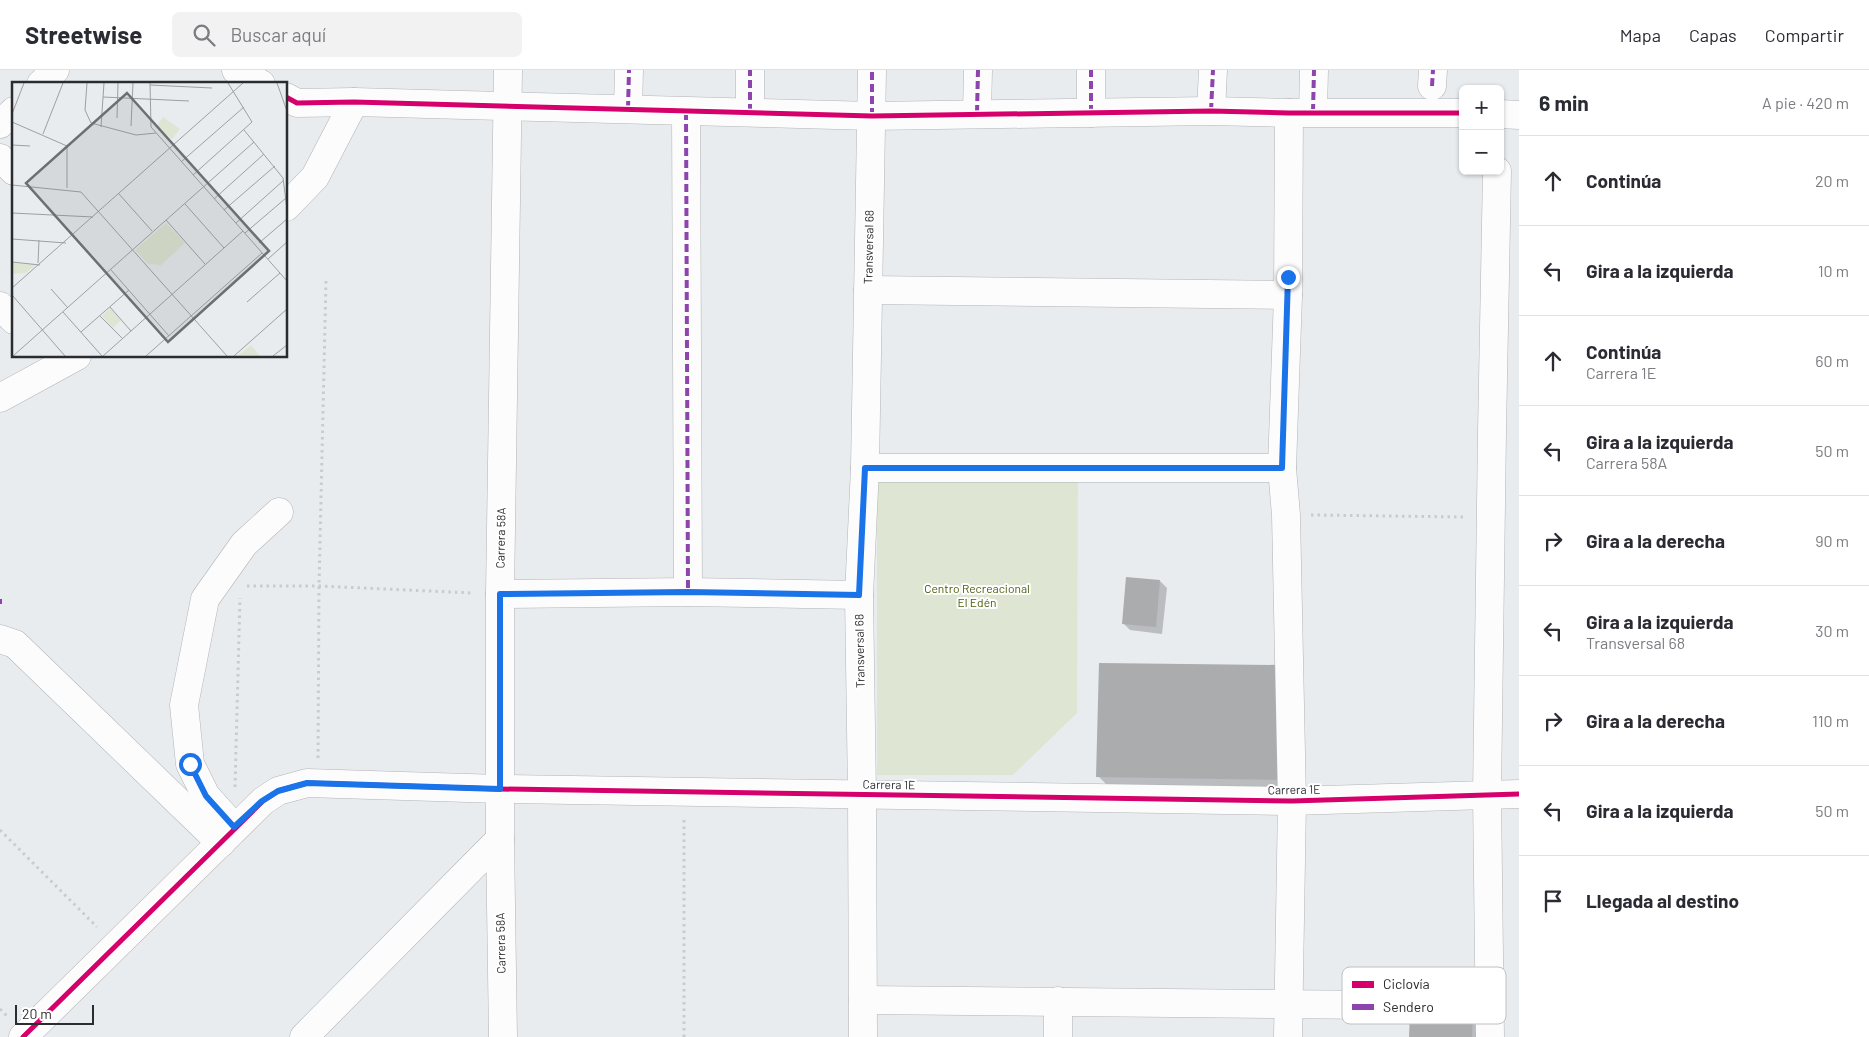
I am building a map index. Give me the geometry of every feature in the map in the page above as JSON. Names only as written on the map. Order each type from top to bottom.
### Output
[{"type":"street","points":[[43,82],[57,70],[70,82]]},
{"type":"street","points":[[236,70],[257,82]]},
{"type":"street","name":"Carrera 58A","points":[[503,1037],[500,840],[500,594],[508,70]]},
{"type":"street","points":[[628,70],[628,109]]},
{"type":"street","points":[[750,70],[750,112]]},
{"type":"street","name":"Transversal 68","points":[[863,1037],[859,595],[865,468],[872,70]]},
{"type":"street","points":[[977,113],[978,70]]},
{"type":"street","points":[[1091,70],[1091,113]]},
{"type":"street","points":[[1211,111],[1213,70]]},
{"type":"street","points":[[1288,1037],[1292,801],[1286,515],[1282,468],[1288,295],[1301,113],[1314,70]]},
{"type":"street","points":[[288,98],[297,103],[354,102],[872,116],[1211,111],[1459,113]]},
{"type":"street","points":[[288,205],[315,177],[354,102]]},
{"type":"street","points":[[686,112],[688,592]]},
{"type":"street","points":[[0,124],[12,113]]},
{"type":"street","points":[[1504,114],[1519,115]]},
{"type":"street","points":[[0,158],[12,169]]},
{"type":"street","points":[[1490,967],[1488,794],[1497,175]]},
{"type":"street","points":[[868,290],[1288,295]]},
{"type":"street","points":[[0,306],[12,318]]},
{"type":"street","points":[[0,398],[61,360]]},
{"type":"street","points":[[865,468],[1282,468]]},
{"type":"street","points":[[228,835],[190,764],[184,705],[205,599],[244,544],[279,512]]},
{"type":"street","points":[[500,594],[688,592],[859,595]]},
{"type":"street","points":[[0,639],[15,644],[228,835]]},
{"type":"street","name":"Carrera 1E","points":[[22,1037],[262,801],[278,791],[307,783],[500,789],[1292,801],[1519,794]]},
{"type":"street","points":[[304,1037],[500,840]]},
{"type":"street","points":[[863,1000],[1342,1005]]},
{"type":"street","points":[[1058,1001],[1058,1037]]},
{"type":"street","points":[[1490,1024],[1490,1037]]},
{"type":"path","points":[[318,784],[319,586],[326,281]]},
{"type":"path","points":[[1286,515],[1491,518]]},
{"type":"path","points":[[241,586],[319,586],[500,594]]},
{"type":"path","points":[[228,835],[240,595]]},
{"type":"path","points":[[684,792],[684,1037]]},
{"type":"path","points":[[0,830],[116,946]]},
{"type":"green space","name":"Centro Recreacional El Edén","points":[[1078,479],[1077,713],[1013,775],[877,775],[877,480]]},
{"type":"building","points":[[1126,577],[1160,580],[1156,627],[1122,624]]},
{"type":"building","points":[[1099,663],[1282,665],[1282,780],[1096,777]]},
{"type":"building","points":[[1410,1024],[1473,1024],[1472,1037],[1409,1037]]},
{"type":"marked path","points":[[628,109],[629,70]]},
{"type":"marked path","points":[[750,70],[750,112]]},
{"type":"marked path","points":[[872,70],[872,116]]},
{"type":"marked path","points":[[977,113],[978,70]]},
{"type":"marked path","points":[[1091,70],[1091,113]]},
{"type":"marked path","points":[[1211,111],[1213,70]]},
{"type":"marked path","points":[[1313,112],[1314,70]]},
{"type":"marked path","points":[[1432,86],[1433,70]]},
{"type":"marked path","points":[[686,112],[688,592]]},
{"type":"marked path","points":[[0,599],[0,604]]},
{"type":"cycle path","points":[[288,98],[297,103],[354,102],[872,116],[1211,111],[1459,113]]},
{"type":"cycle path","points":[[23,1037],[263,801],[278,791],[307,783],[500,789],[1292,801],[1519,794]]},
{"type":"route","points":[[190,764],[206,796],[234,827],[262,801],[278,791],[307,783],[500,789],[500,594],[688,592],[859,595],[865,468],[1282,468],[1288,277]]}]
